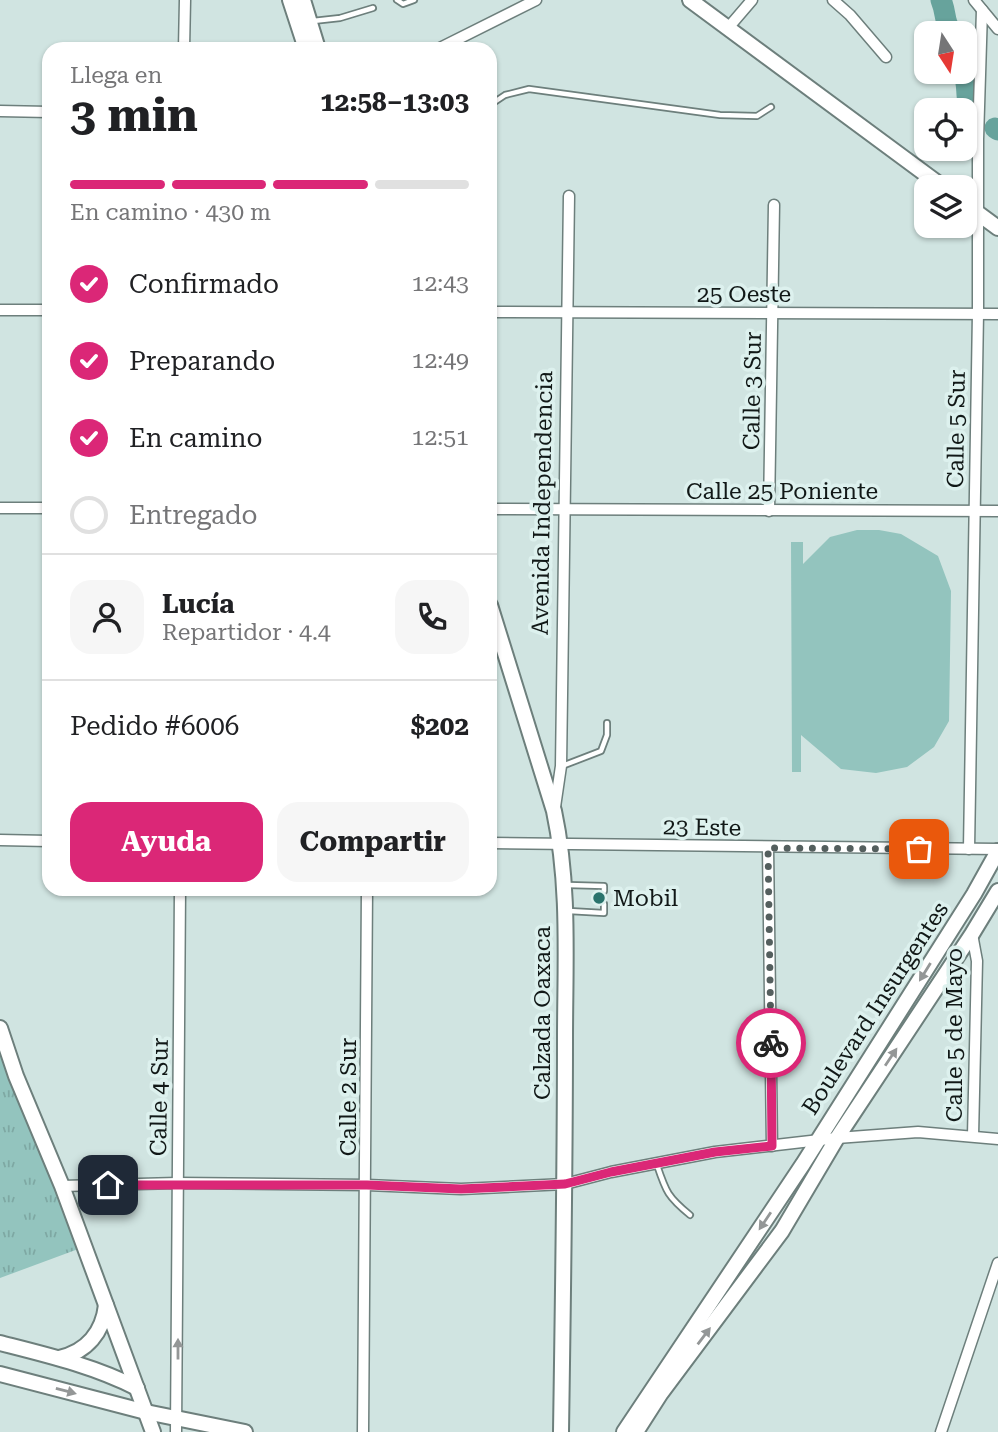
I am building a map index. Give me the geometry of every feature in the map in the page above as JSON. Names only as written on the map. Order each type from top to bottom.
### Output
[{"type":"main road","points":[[290,0],[304,42]]},
{"type":"main road","points":[[303,0],[316,42]]},
{"type":"main road","points":[[690,0],[927,175]]},
{"type":"main road","points":[[978,213],[998,228]]},
{"type":"main road","name":"Calzada Oaxaca","points":[[497,628],[554,811],[561,844],[564,885],[565,1184],[561,1432]]},
{"type":"main road","name":"Boulevard Insurgentes","points":[[636,1432],[669,1382],[782,1231],[826,1139],[975,894],[998,850]]},
{"type":"main road","name":"Boulevard Insurgentes","points":[[624,1432],[803,1164],[826,1139],[972,934],[998,891]]},
{"type":"main road","points":[[0,1028],[153,1432]]},
{"type":"main road","points":[[59,1358],[82,1349],[94,1338],[103,1322],[106,1304]]},
{"type":"main road","points":[[0,1343],[59,1358],[117,1378],[137,1388]]},
{"type":"main road","points":[[0,1374],[146,1412],[245,1432]]},
{"type":"street","points":[[184,42],[185,0]]},
{"type":"street","points":[[452,42],[536,0]]},
{"type":"street","points":[[728,28],[752,0]]},
{"type":"street","points":[[833,0],[850,15],[886,57]]},
{"type":"street","points":[[974,0],[998,29]]},
{"type":"street","name":"Calle 5 Sur","points":[[969,849],[982,10]]},
{"type":"street","points":[[0,111],[42,112]]},
{"type":"street","name":"Avenida Independencia","points":[[554,811],[561,766],[569,196]]},
{"type":"street","name":"Calle 3 Sur","points":[[769,511],[774,205]]},
{"type":"street","points":[[0,310],[42,310]]},
{"type":"street","name":"25 Oeste","points":[[497,312],[998,314]]},
{"type":"street","points":[[0,508],[42,508]]},
{"type":"street","name":"Calle 25 Poniente","points":[[497,509],[998,510]]},
{"type":"street","points":[[0,840],[42,841]]},
{"type":"street","name":"23 Este","points":[[497,843],[998,850]]},
{"type":"street","points":[[768,848],[772,1146]]},
{"type":"street","name":"Calle 4 Sur","points":[[176,1432],[180,896]]},
{"type":"street","name":"Calle 2 Sur","points":[[363,1432],[367,1185],[367,896]]},
{"type":"street","name":"Calle 5 de Mayo","points":[[972,934],[977,961],[973,1136]]},
{"type":"street","points":[[62,1186],[177,1183],[461,1189],[565,1184],[715,1152],[826,1139],[918,1132],[998,1139]]},
{"type":"street","points":[[941,1432],[998,1263]]},
{"type":"lane","points":[[397,0],[403,4],[414,0]]},
{"type":"lane","points":[[310,21],[340,18],[373,8]]},
{"type":"lane","points":[[497,100],[505,95],[529,89],[720,115],[757,116],[771,107]]},
{"type":"lane","points":[[561,766],[601,751],[607,735],[607,723]]},
{"type":"lane","points":[[564,885],[604,886],[604,891]]},
{"type":"lane","points":[[564,911],[604,913],[604,904]]},
{"type":"lane","points":[[656,1163],[671,1200],[690,1215]]},
{"type":"green space","points":[[857,530],[901,534],[938,556],[951,591],[949,721],[934,747],[907,767],[876,773],[841,769],[801,735],[801,772],[792,772],[791,542],[803,542],[803,564],[830,537]]},
{"type":"green space","points":[[0,1046],[81,1248],[0,1278]]},
{"type":"waterway","points":[[941,0],[947,21]]},
{"type":"waterway","points":[[966,84],[968,98]]},
{"type":"way so far","points":[[771,1043],[768,848],[919,849]]},
{"type":"place","name":"Mobil","points":[[599,898]]},
{"type":"route","points":[[108,1185],[367,1185],[461,1189],[565,1184],[611,1172],[715,1152],[772,1146],[771,1043]]}]
